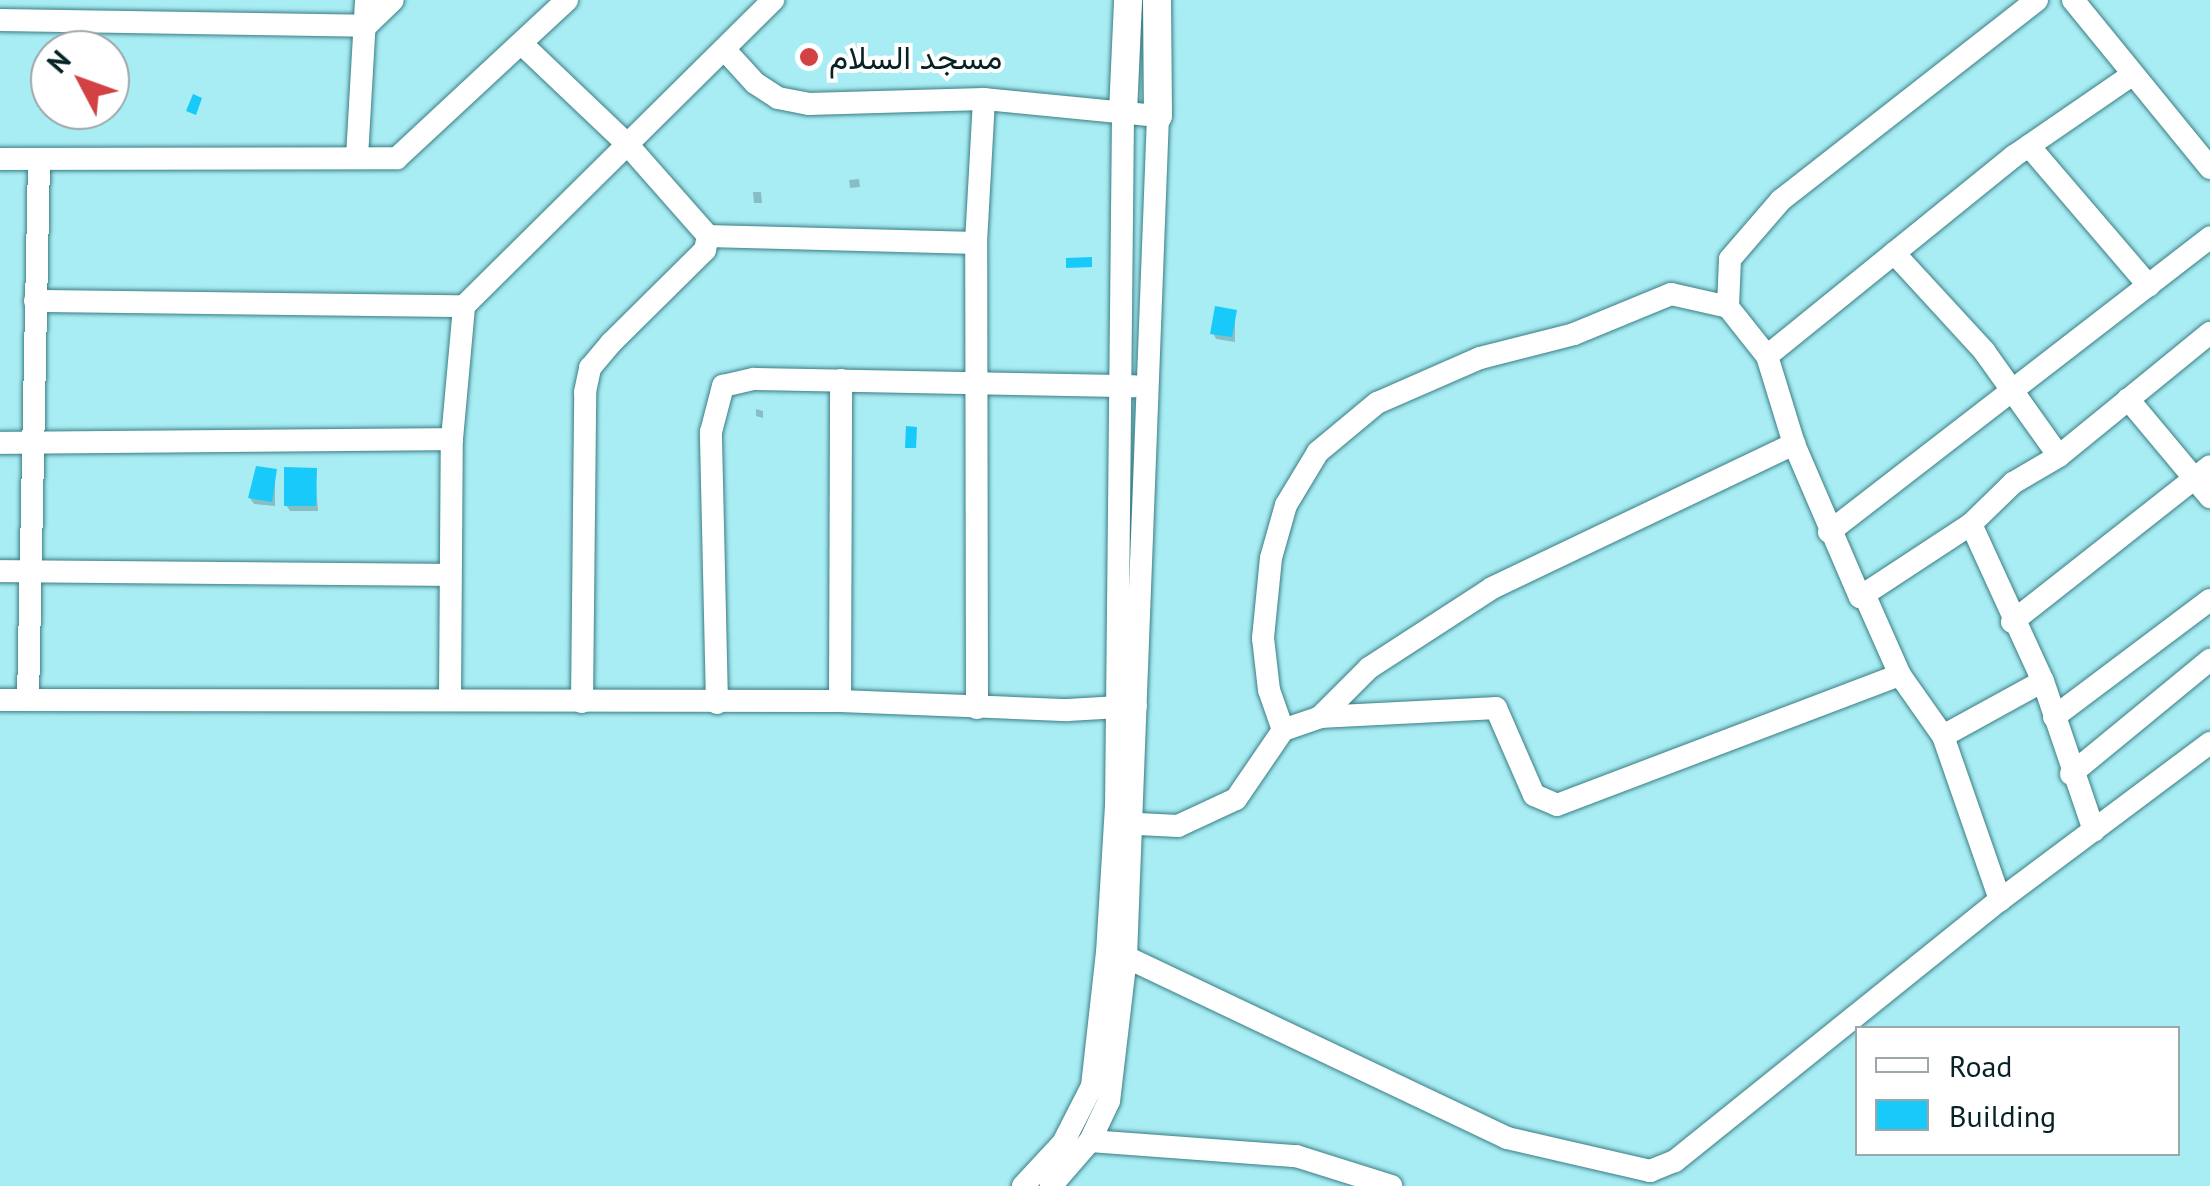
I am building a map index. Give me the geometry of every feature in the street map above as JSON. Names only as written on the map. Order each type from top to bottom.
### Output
[{"type":"main road","points":[[1123,112],[1128,0]]},
{"type":"main road","points":[[1158,0],[1158,116]]},
{"type":"street","points":[[358,157],[366,0]]},
{"type":"street","points":[[0,20],[366,26],[392,0]]},
{"type":"street","points":[[0,159],[388,160],[413,149],[566,0]]},
{"type":"street","points":[[450,697],[452,439],[464,306],[773,0]]},
{"type":"street","points":[[1728,307],[1730,259],[1781,200],[2037,0]]},
{"type":"street","points":[[2073,0],[2210,168]]},
{"type":"street","points":[[523,46],[627,144],[708,236],[976,243]]},
{"type":"street","points":[[724,49],[778,98],[808,104],[984,99],[1158,116],[1152,389],[1127,705]]},
{"type":"street","points":[[1767,356],[2029,146],[2132,75]]},
{"type":"street","points":[[977,708],[980,385],[976,243],[984,99]]},
{"type":"street","points":[[1051,1186],[1109,1101],[1126,957],[1127,705],[1120,384],[1123,112]]},
{"type":"street","points":[[2029,146],[2149,286]]},
{"type":"street","points":[[28,700],[39,160]]},
{"type":"street","points":[[582,702],[590,368],[705,250],[708,236]]},
{"type":"street","points":[[1828,532],[2012,395],[2210,237]]},
{"type":"street","points":[[1894,253],[1984,351],[2059,456]]},
{"type":"street","points":[[1283,730],[1268,690],[1263,638],[1271,558],[1286,504],[1318,452],[1377,404],[1480,358],[1574,334],[1684,292],[1728,307],[1767,356],[1794,444],[1828,532],[1865,596],[1900,675],[1943,736],[2000,900]]},
{"type":"street","points":[[35,301],[464,306]]},
{"type":"street","points":[[1865,596],[1971,524],[2014,483],[2059,456],[2210,333]]},
{"type":"street","points":[[718,702],[713,405],[723,386],[740,380],[841,380],[980,385],[1120,384],[1152,389]]},
{"type":"street","points":[[840,701],[841,380]]},
{"type":"street","points":[[2012,622],[2205,481],[2128,400]]},
{"type":"street","points":[[0,443],[452,439]]},
{"type":"street","points":[[1320,717],[1369,668],[1492,588],[1794,444]]},
{"type":"street","points":[[1971,524],[2012,622],[2044,680],[2094,831]]},
{"type":"street","points":[[0,571],[448,574]]},
{"type":"street","points":[[2054,717],[2210,600]]},
{"type":"street","points":[[2072,774],[2210,660]]},
{"type":"street","points":[[1124,824],[1178,826],[1236,799],[1283,730],[1320,717],[1496,708],[1534,795],[1557,805],[1900,675]]},
{"type":"street","points":[[1943,736],[2044,680]]},
{"type":"street","points":[[0,700],[450,697],[582,702],[840,701],[977,708],[1127,705]]},
{"type":"street","points":[[1126,957],[1507,1138],[1650,1171],[1676,1161],[2000,900],[2210,744]]},
{"type":"street","points":[[1024,1186],[1078,1145],[1092,1086],[1124,824]]},
{"type":"street","points":[[1078,1145],[1296,1156],[1391,1186]]},
{"type":"building","points":[[193,94],[202,98],[196,115],[186,111]]},
{"type":"building","points":[[1092,257],[1092,267],[1066,268],[1066,258]]},
{"type":"building","points":[[1215,306],[1237,310],[1232,337],[1210,334]]},
{"type":"building","points":[[906,426],[917,427],[916,448],[905,448]]},
{"type":"building","points":[[256,466],[277,469],[272,502],[248,498]]},
{"type":"building","points":[[284,467],[317,468],[316,506],[284,506]]},
{"type":"place","name":"مسجد السلام","points":[[809,57]]}]
